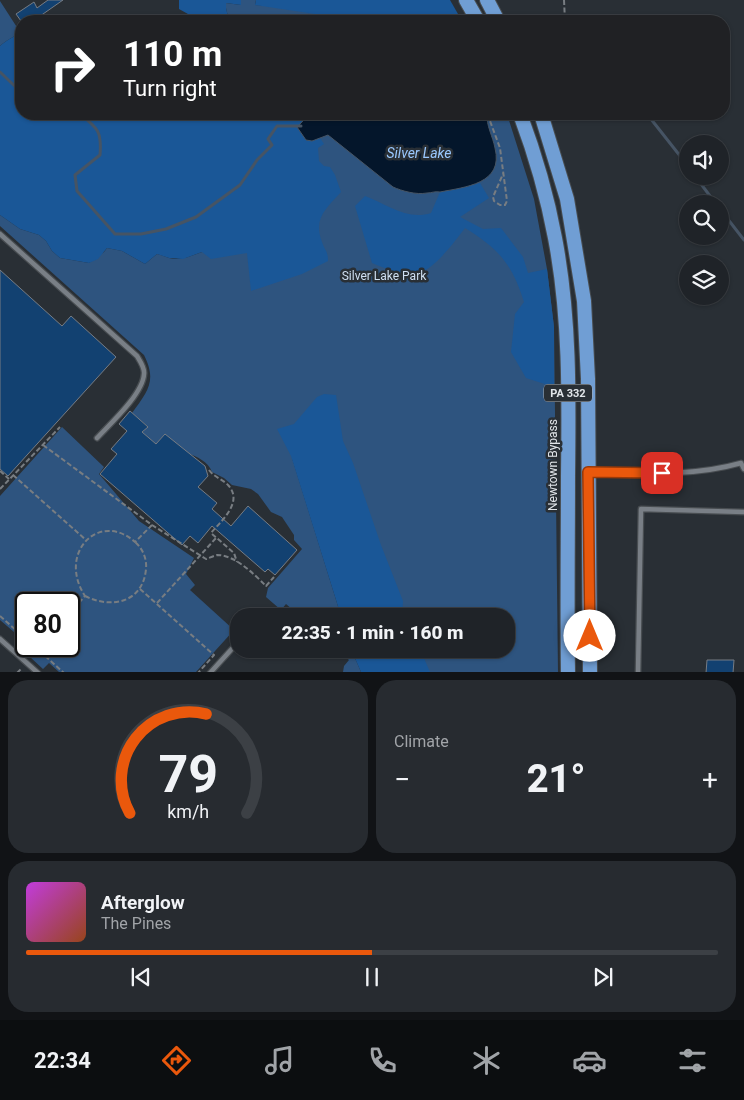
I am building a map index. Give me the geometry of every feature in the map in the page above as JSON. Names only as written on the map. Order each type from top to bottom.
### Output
[{"type":"highway","points":[[466,0],[475,15]]},
{"type":"highway","points":[[487,0],[495,15]]},
{"type":"highway","name":"Newtown Bypass","points":[[522,120],[546,196],[555,238],[564,310],[569,417],[568,672]]},
{"type":"highway","name":"PA 332","points":[[543,120],[567,199],[582,282],[587,347],[590,672]]},
{"type":"lane","points":[[0,234],[137,356],[142,365],[144,374],[138,393],[97,438]]},
{"type":"lane","points":[[588,472],[681,473],[717,470],[741,463],[744,469]]},
{"type":"lane","points":[[638,672],[641,510],[744,512]]},
{"type":"lane","points":[[0,639],[38,672]]},
{"type":"lane","points":[[210,672],[230,651]]},
{"type":"path","points":[[564,0],[565,15]]},
{"type":"path","points":[[490,120],[500,148],[508,201],[505,205],[500,205],[494,202],[493,197],[503,174]]},
{"type":"path","points":[[0,489],[60,427]]},
{"type":"path","points":[[43,444],[152,526],[206,559],[218,555],[230,558],[255,575],[266,586],[274,577]]},
{"type":"path","points":[[209,470],[214,477],[230,487],[234,498],[232,509],[211,533],[234,553],[238,563]]},
{"type":"path","points":[[0,471],[9,479]]},
{"type":"path","points":[[13,475],[86,540]]},
{"type":"path","points":[[135,542],[152,526]]},
{"type":"path","points":[[110,532],[124,534],[135,542],[143,551],[147,565],[144,582],[140,589],[130,598],[117,603],[96,601],[85,596],[78,584],[75,563],[80,549],[86,540],[97,533],[110,532]]},
{"type":"path","points":[[157,604],[216,538]]},
{"type":"path","points":[[140,589],[214,655],[198,672]]},
{"type":"path","points":[[80,602],[85,596]]},
{"type":"path","points":[[0,616],[15,629]]},
{"type":"path","points":[[47,657],[64,672]]},
{"type":"path","points":[[17,672],[22,668]]},
{"type":"green space","points":[[241,0],[256,0],[255,5],[403,15],[228,15],[226,3],[241,5]]},
{"type":"green space","points":[[0,1],[15,24],[15,35],[0,46]]},
{"type":"green space","name":"Silver Lake Park","points":[[249,120],[509,120],[534,199],[547,269],[554,327],[558,672],[408,672],[400,658],[515,658],[515,608],[374,608],[292,458],[339,608],[291,608],[286,604],[283,608],[279,608],[266,597],[268,588],[302,549],[294,540],[294,535],[282,517],[271,512],[258,494],[251,489],[232,485],[224,478],[212,472],[202,460],[181,449],[165,434],[156,444],[142,433],[147,426],[132,413],[149,386],[150,372],[144,355],[0,226],[0,215],[20,229],[39,235],[60,258],[89,263],[107,248],[122,251],[145,264],[157,254],[169,258],[186,258],[202,252]]},
{"type":"green space","points":[[62,427],[104,467],[99,474],[139,521],[194,558],[186,574],[195,585],[190,590],[230,626],[230,634],[196,672],[59,672],[49,663],[43,669],[30,657],[80,657],[80,592],[15,592],[15,633],[0,620],[0,496]]},
{"type":"green space","points":[[347,658],[355,658],[361,672],[343,672],[344,666],[349,660]]},
{"type":"shaded area","points":[[179,0],[241,0],[241,5],[226,3],[228,15],[189,15],[179,9]]},
{"type":"shaded area","points":[[256,0],[450,0],[459,15],[322,15],[255,5]]},
{"type":"shaded area","points":[[15,35],[15,120],[303,120],[297,127],[306,138],[320,138],[324,144],[318,148],[319,161],[324,166],[330,167],[341,192],[322,214],[320,220],[320,234],[328,261],[302,274],[251,291],[247,253],[211,259],[202,252],[183,259],[169,258],[157,254],[145,264],[122,251],[107,248],[98,259],[89,263],[60,258],[39,235],[20,229],[0,215],[0,46]]},
{"type":"shaded area","points":[[480,183],[489,198],[460,217],[483,229],[501,228],[523,257],[528,273],[547,269],[554,327],[554,387],[526,378],[511,352],[515,314],[524,302],[509,267],[487,243],[477,236],[465,228],[433,265],[421,272],[389,270],[372,263],[355,206],[365,196],[397,211],[422,215],[431,213],[440,192]]},
{"type":"shaded area","points":[[324,394],[336,395],[343,441],[353,463],[381,545],[403,601],[403,608],[338,608],[291,456],[277,429],[294,424],[317,397]]},
{"type":"shaded area","points":[[355,658],[424,658],[430,672],[361,672]]},
{"type":"water","name":"Silver Lake","points":[[488,120],[495,148],[496,160],[494,169],[480,182],[460,188],[423,193],[401,190],[393,187],[328,135],[312,141],[306,140],[297,127],[303,121]]},
{"type":"building","points":[[48,0],[63,0],[42,15],[16,14],[34,2],[37,8]]},
{"type":"building","points":[[0,270],[62,326],[71,316],[116,357],[8,476],[0,469]]},
{"type":"building","points":[[130,411],[148,427],[142,432],[156,444],[165,434],[205,466],[208,476],[198,487],[217,503],[212,509],[231,526],[248,506],[297,550],[275,575],[268,569],[265,572],[212,526],[198,543],[190,536],[182,545],[100,474],[117,454],[111,449],[127,431],[119,424]]},
{"type":"building","points":[[707,660],[734,660],[733,672],[706,672]]},
{"type":"waterway","points":[[0,72],[15,86]]},
{"type":"waterway","points":[[87,120],[98,131],[100,155],[75,175],[77,191],[115,234],[141,234],[166,229],[196,217],[240,185],[257,160],[272,145],[268,139],[277,126],[301,126]]},
{"type":"waterway","points":[[652,120],[679,155]]},
{"type":"waterway","points":[[702,185],[709,195]]},
{"type":"waterway","points":[[729,221],[744,240]]},
{"type":"route","points":[[590,636],[588,472],[662,473]]}]
